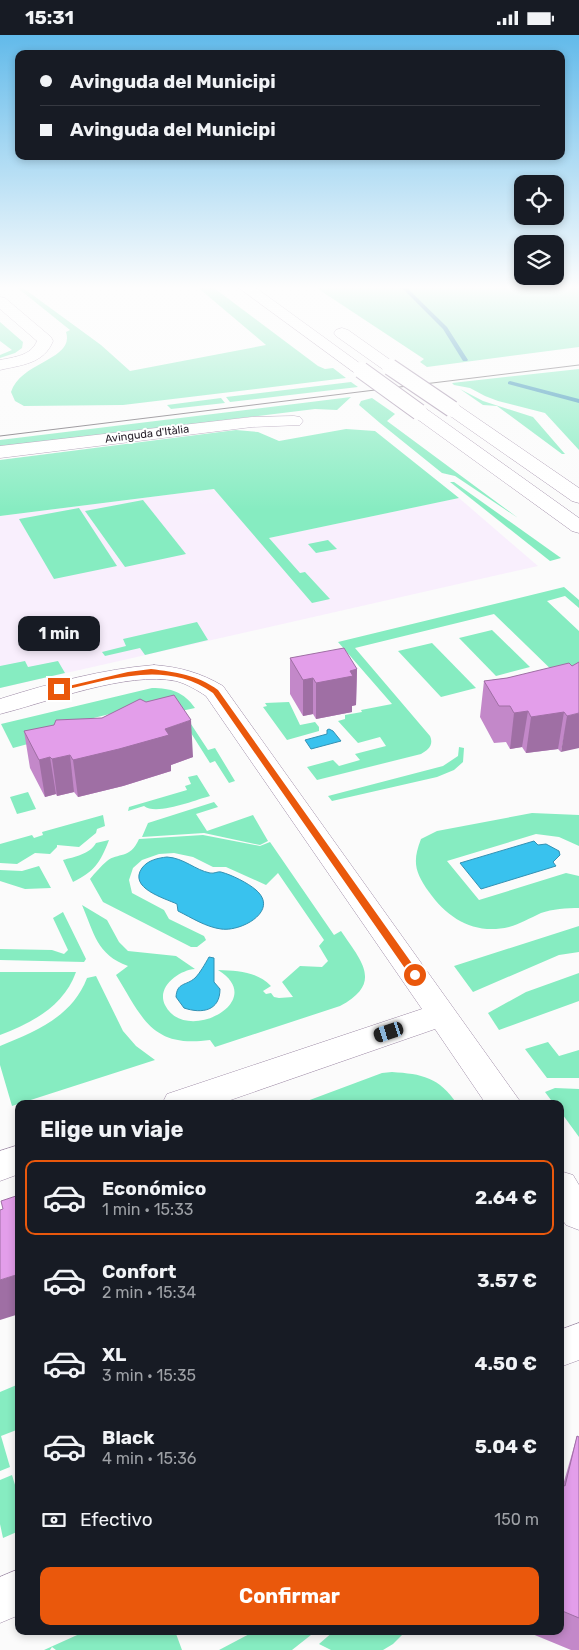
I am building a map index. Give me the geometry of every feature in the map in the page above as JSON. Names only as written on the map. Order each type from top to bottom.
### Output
[{"type":"street","points":[[0,365],[21,360]]},
{"type":"street","points":[[348,360],[579,527]]},
{"type":"street","points":[[380,360],[579,497]]},
{"type":"street","name":"Avinguda d'Itàlia","points":[[0,452],[252,422],[294,421]]},
{"type":"street","points":[[0,707],[41,693],[128,674],[151,671],[171,673],[205,684],[215,691],[406,961],[441,1015],[501,1100]]},
{"type":"street","points":[[191,1100],[441,1015]]},
{"type":"street","points":[[0,1166],[15,1160]]},
{"type":"street","points":[[564,1192],[579,1214]]},
{"type":"street","points":[[564,1347],[579,1341]]},
{"type":"street","points":[[0,1600],[15,1593]]},
{"type":"shaded area","points":[[214,489],[259,540],[459,498],[538,566],[0,688],[0,516]]},
{"type":"green space","points":[[46,360],[118,360],[130,371],[186,360],[310,360],[325,369],[333,368],[346,378],[123,405],[24,406],[15,401],[11,392],[25,373]]},
{"type":"green space","points":[[422,360],[477,360],[427,367],[420,362]]},
{"type":"green space","points":[[579,369],[579,450],[545,413],[498,401],[470,388],[452,383]]},
{"type":"green space","points":[[351,382],[358,387],[230,402],[226,397]]},
{"type":"green space","points":[[460,389],[483,401],[533,417],[565,454],[562,454],[497,406],[483,405]]},
{"type":"green space","points":[[351,397],[337,410],[315,409],[0,448],[0,440]]},
{"type":"green space","points":[[221,398],[225,403],[171,409],[167,405]]},
{"type":"green space","points":[[372,398],[395,414],[387,421],[518,518],[455,476],[442,473],[359,405],[361,401]]},
{"type":"green space","points":[[346,429],[375,431],[459,498],[269,538],[300,573],[305,572],[330,599],[312,603],[214,489],[0,516],[0,460],[236,430],[258,432],[279,441]]},
{"type":"green space","points":[[450,482],[454,482],[561,558],[550,561]]},
{"type":"green space","points":[[143,500],[186,554],[125,567],[85,511]]},
{"type":"green space","points":[[79,508],[117,566],[54,579],[19,519]]},
{"type":"green space","points":[[328,540],[337,549],[316,553],[308,544]]},
{"type":"green space","points":[[564,587],[579,600],[579,608],[565,596],[547,601],[579,631],[579,675],[562,680],[494,614],[355,648],[430,736],[431,745],[421,754],[317,780],[307,767],[333,760],[339,766],[360,760],[355,754],[386,746],[380,737],[358,743],[338,721],[345,719],[345,715],[392,704],[338,642]]},
{"type":"green space","points":[[197,622],[208,640],[145,655],[140,648],[105,656],[102,652],[126,646],[123,639]]},
{"type":"green space","points":[[492,630],[530,667],[496,676],[459,638]]},
{"type":"green space","points":[[432,643],[476,688],[441,697],[398,651]]},
{"type":"green space","points":[[25,661],[28,667],[58,661],[65,673],[0,688],[0,666]]},
{"type":"green space","points":[[152,688],[176,692],[186,698],[195,708],[181,711],[163,701],[73,723],[76,731],[13,748],[1,724]]},
{"type":"green space","points":[[289,702],[300,725],[315,722],[319,727],[319,731],[287,740],[263,707],[267,706],[265,703]]},
{"type":"green space","points":[[189,721],[208,750],[215,748],[235,781],[229,783],[215,761],[210,763],[184,722]]},
{"type":"green space","points":[[459,747],[464,748],[463,762],[454,770],[437,777],[332,801],[328,796],[443,766],[458,756]]},
{"type":"green space","points":[[197,775],[210,796],[166,808],[150,809],[144,806],[128,811],[129,807],[187,790],[185,786],[191,784],[188,777]]},
{"type":"green space","points":[[28,792],[36,809],[17,814],[10,797]]},
{"type":"green space","points":[[214,802],[218,807],[196,814],[207,831],[253,815],[268,841],[260,845],[204,833],[142,837],[148,823]]},
{"type":"green space","points":[[532,813],[579,815],[579,846],[559,837],[536,834],[447,861],[479,900],[566,873],[579,876],[579,908],[545,912],[513,926],[485,929],[463,923],[436,902],[421,879],[416,867],[416,854],[421,839],[437,831]]},
{"type":"green space","points":[[103,815],[105,826],[97,829],[96,833],[79,847],[57,845],[50,854],[35,853],[17,864],[0,863],[0,844],[32,835],[34,838],[43,835],[42,832]]},
{"type":"green space","points":[[203,835],[260,846],[270,842],[334,935],[341,931],[361,962],[365,980],[361,989],[353,997],[340,1006],[215,1047],[210,1040],[190,1041],[175,1039],[162,1035],[151,1027],[142,1017],[116,975],[128,966],[109,956],[103,949],[94,934],[82,905],[107,920],[119,942],[128,951],[176,956],[195,969],[176,976],[166,986],[163,998],[165,1005],[175,1016],[189,1021],[204,1020],[218,1015],[229,1006],[234,995],[231,982],[218,970],[240,972],[259,977],[271,986],[263,991],[266,994],[271,993],[274,997],[279,998],[293,997],[282,982],[300,966],[322,967],[328,961],[319,946],[324,940],[278,873],[266,885],[226,867],[213,867],[193,857],[174,853],[159,854],[142,860],[133,868],[129,880],[132,893],[164,910],[169,919],[204,936],[206,940],[197,947],[191,947],[103,902],[90,879],[111,858],[132,850],[139,839]]},
{"type":"green space","points":[[109,840],[103,855],[92,870],[73,882],[63,860],[90,850],[96,843]]},
{"type":"green space","points":[[39,866],[51,888],[25,889],[0,881],[0,870],[22,871]]},
{"type":"green space","points":[[63,912],[86,959],[84,962],[0,960],[0,949],[52,950],[64,954],[68,950],[53,918]]},
{"type":"green space","points":[[579,926],[579,952],[559,955],[473,992],[454,966]]},
{"type":"green space","points":[[0,972],[76,972],[64,995],[46,1012],[24,1025],[0,1035]]},
{"type":"green space","points":[[579,973],[579,1001],[499,1030],[488,1013],[526,992]]},
{"type":"green space","points":[[96,976],[123,1031],[136,1046],[155,1060],[31,1100],[15,1100],[15,1105],[12,1106],[0,1065],[0,1046],[27,1035],[62,1013],[80,992],[87,978]]},
{"type":"green space","points":[[548,1042],[559,1056],[579,1050],[579,1078],[547,1078],[525,1049]]},
{"type":"green space","points":[[382,1073],[412,1074],[429,1079],[443,1088],[454,1100],[310,1100]]},
{"type":"green space","points":[[555,1088],[579,1089],[579,1137],[564,1116],[564,1100],[551,1100],[545,1092]]},
{"type":"green space","points":[[15,1386],[15,1431],[1,1436],[10,1467],[0,1471],[0,1392]]},
{"type":"green space","points":[[12,1475],[15,1485],[15,1533],[3,1538],[0,1524],[0,1480]]},
{"type":"green space","points":[[77,1635],[176,1635],[182,1650],[56,1650],[52,1647],[50,1650],[44,1650]]},
{"type":"green space","points":[[247,1635],[311,1635],[292,1650],[219,1650]]},
{"type":"green space","points":[[329,1635],[402,1635],[383,1650],[331,1650],[319,1644]]},
{"type":"water","points":[[329,729],[341,741],[311,749],[305,740],[327,734]]},
{"type":"water","points":[[534,841],[538,845],[546,844],[559,851],[560,855],[553,862],[556,866],[481,889],[460,863]]},
{"type":"water","points":[[167,857],[179,859],[211,873],[225,873],[244,882],[256,890],[262,898],[261,912],[247,924],[229,929],[221,929],[204,924],[178,911],[177,904],[149,891],[143,887],[140,881],[139,875],[144,865],[153,860]]},
{"type":"water","points":[[209,957],[214,958],[214,982],[220,989],[217,1002],[209,1009],[197,1011],[184,1008],[176,997],[178,989],[195,978]]},
{"type":"building","points":[[344,648],[357,669],[350,671],[353,676],[316,683],[313,678],[303,680],[290,658]]},
{"type":"building","points":[[579,662],[579,713],[567,716],[564,712],[531,717],[528,711],[514,713],[510,706],[499,706],[484,681],[507,678],[569,663],[572,666]]},
{"type":"building","points":[[174,695],[191,720],[165,729],[169,735],[119,749],[73,760],[70,755],[39,760],[24,731],[54,725],[56,720],[102,718],[140,699],[146,702]]},
{"type":"building","points":[[15,1196],[15,1275],[0,1280],[0,1210],[3,1209],[1,1201]]},
{"type":"building","points":[[577,1436],[579,1437],[579,1618],[564,1612],[565,1486]]},
{"type":"waterway","points":[[510,383],[579,401]]},
{"type":"tram line","points":[[0,436],[579,365]]},
{"type":"route","points":[[59,689],[151,671],[185,676],[205,684],[215,691],[415,975]]}]
